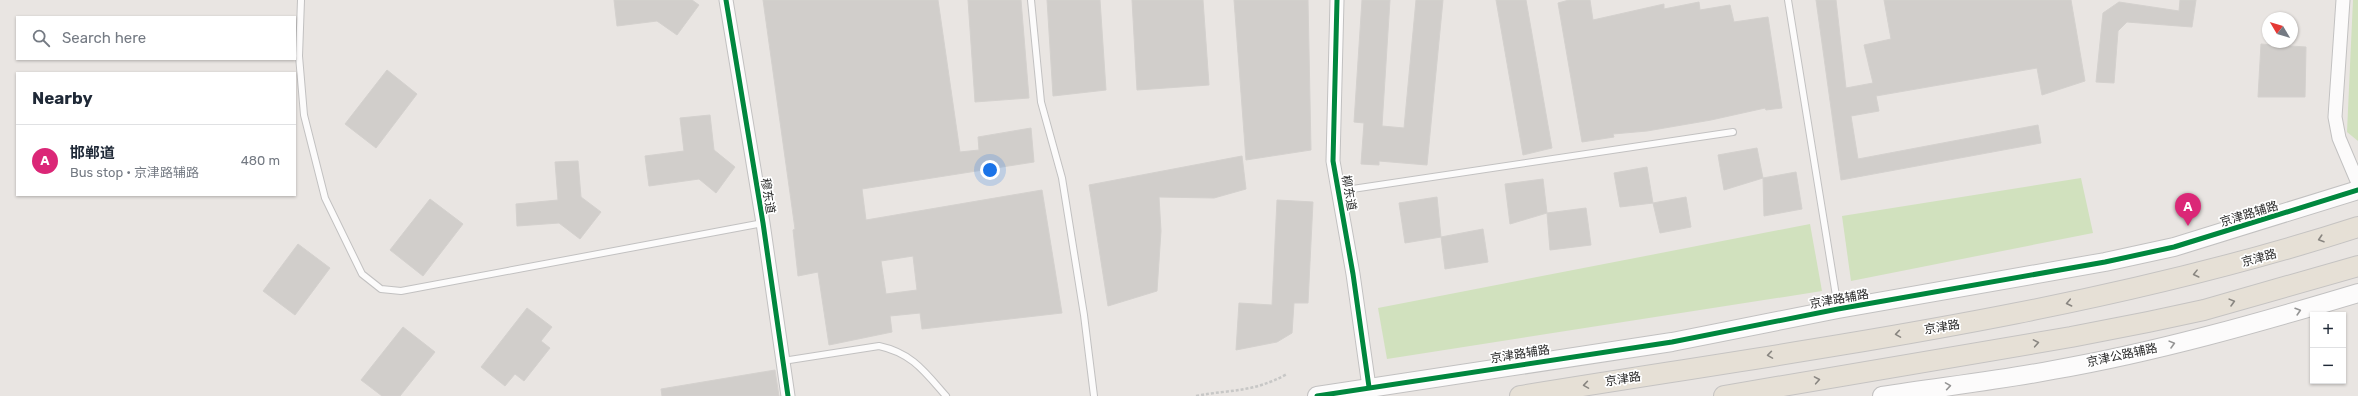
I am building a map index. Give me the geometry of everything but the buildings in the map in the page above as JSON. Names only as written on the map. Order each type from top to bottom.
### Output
[{"type":"main road","name":"京津路","points":[[1520,396],[1992,319],[2138,288],[2204,272],[2285,250],[2358,227]]},
{"type":"main road","points":[[1724,396],[2071,337],[2204,310],[2358,266]]},
{"type":"street","name":"穆东道","points":[[726,0],[763,224],[788,396]]},
{"type":"street","name":"柳东道","points":[[1337,0],[1334,160],[1353,274],[1369,388]]},
{"type":"street","points":[[2343,0],[2335,117],[2339,138],[2358,183]]},
{"type":"street","name":"京津路辅路","points":[[1317,396],[1672,342],[1838,309],[2105,262],[2174,247],[2358,190]]},
{"type":"street","name":"京津公路辅路","points":[[1882,396],[2052,370],[2157,348],[2285,315],[2358,293]]},
{"type":"lane","points":[[301,0],[299,56],[304,114],[325,198],[362,274],[381,288],[402,291],[763,224]]},
{"type":"lane","points":[[1031,0],[1041,102],[1062,178],[1084,315],[1094,396]]},
{"type":"lane","points":[[1788,0],[1838,309]]},
{"type":"lane","points":[[1339,191],[1733,132]]},
{"type":"lane","points":[[783,361],[879,346],[895,350],[919,364],[946,396]]},
{"type":"path","points":[[1196,396],[1253,389],[1270,383],[1287,374]]},
{"type":"green space","points":[[2353,0],[2358,0],[2358,141],[2347,132]]},
{"type":"green space","points":[[2081,178],[2093,233],[1851,281],[1842,216]]},
{"type":"green space","points":[[1810,224],[1822,291],[1387,359],[1378,308]]},
{"type":"cycle path","points":[[726,0],[763,223],[788,396]]},
{"type":"cycle path","points":[[1337,0],[1333,161],[1353,274],[1369,387]]},
{"type":"cycle path","points":[[1317,396],[1672,342],[1838,309],[2105,262],[2174,247],[2358,190]]},
{"type":"place","name":"邯郸道","points":[[2188,226]]}]
